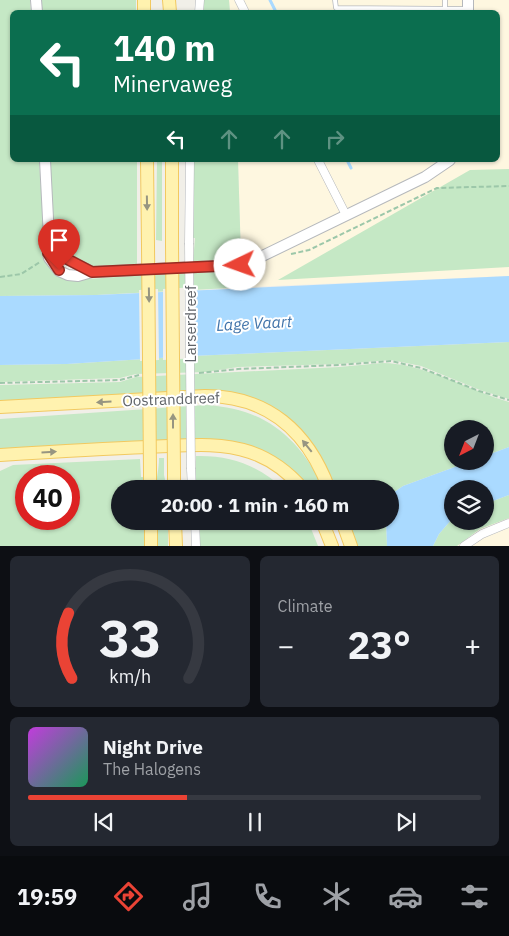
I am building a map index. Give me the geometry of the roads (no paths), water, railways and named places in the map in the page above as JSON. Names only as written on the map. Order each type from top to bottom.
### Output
[{"type":"main road","points":[[147,162],[150,480]]},
{"type":"main road","name":"Larserdreef","points":[[172,162],[174,480]]},
{"type":"main road","name":"Oostranddreef","points":[[0,407],[205,396],[242,400],[273,414],[293,430],[312,452],[325,480]]},
{"type":"main road","points":[[0,455],[114,448],[219,446],[252,452],[267,459],[294,480]]},
{"type":"main road","points":[[151,530],[151,546]]},
{"type":"main road","points":[[175,530],[176,546]]},
{"type":"main road","points":[[326,530],[332,546]]},
{"type":"main road","points":[[345,530],[351,546]]},
{"type":"street","points":[[44,162],[49,238],[67,259],[92,272],[240,265],[258,259],[425,177],[447,162]]},
{"type":"street","name":"Larserdreef","points":[[190,162],[191,480]]},
{"type":"street","points":[[319,162],[346,215]]},
{"type":"street","points":[[464,546],[482,534],[509,523]]},
{"type":"street","points":[[195,530],[196,546]]},
{"type":"lane","points":[[335,0],[336,8],[468,7]]},
{"type":"lane","points":[[445,0],[445,8]]},
{"type":"water","name":"Lage Vaart","points":[[509,276],[509,342],[191,356],[67,364],[0,365],[0,296],[96,295]]},
{"type":"water","points":[[509,447],[509,495],[494,501],[494,480],[444,480],[444,528],[433,546],[387,546],[386,530],[399,530],[399,489],[447,470],[494,470],[494,453]]},
{"type":"waterway","points":[[270,0],[275,10]]},
{"type":"waterway","points":[[348,162],[351,168]]}]
